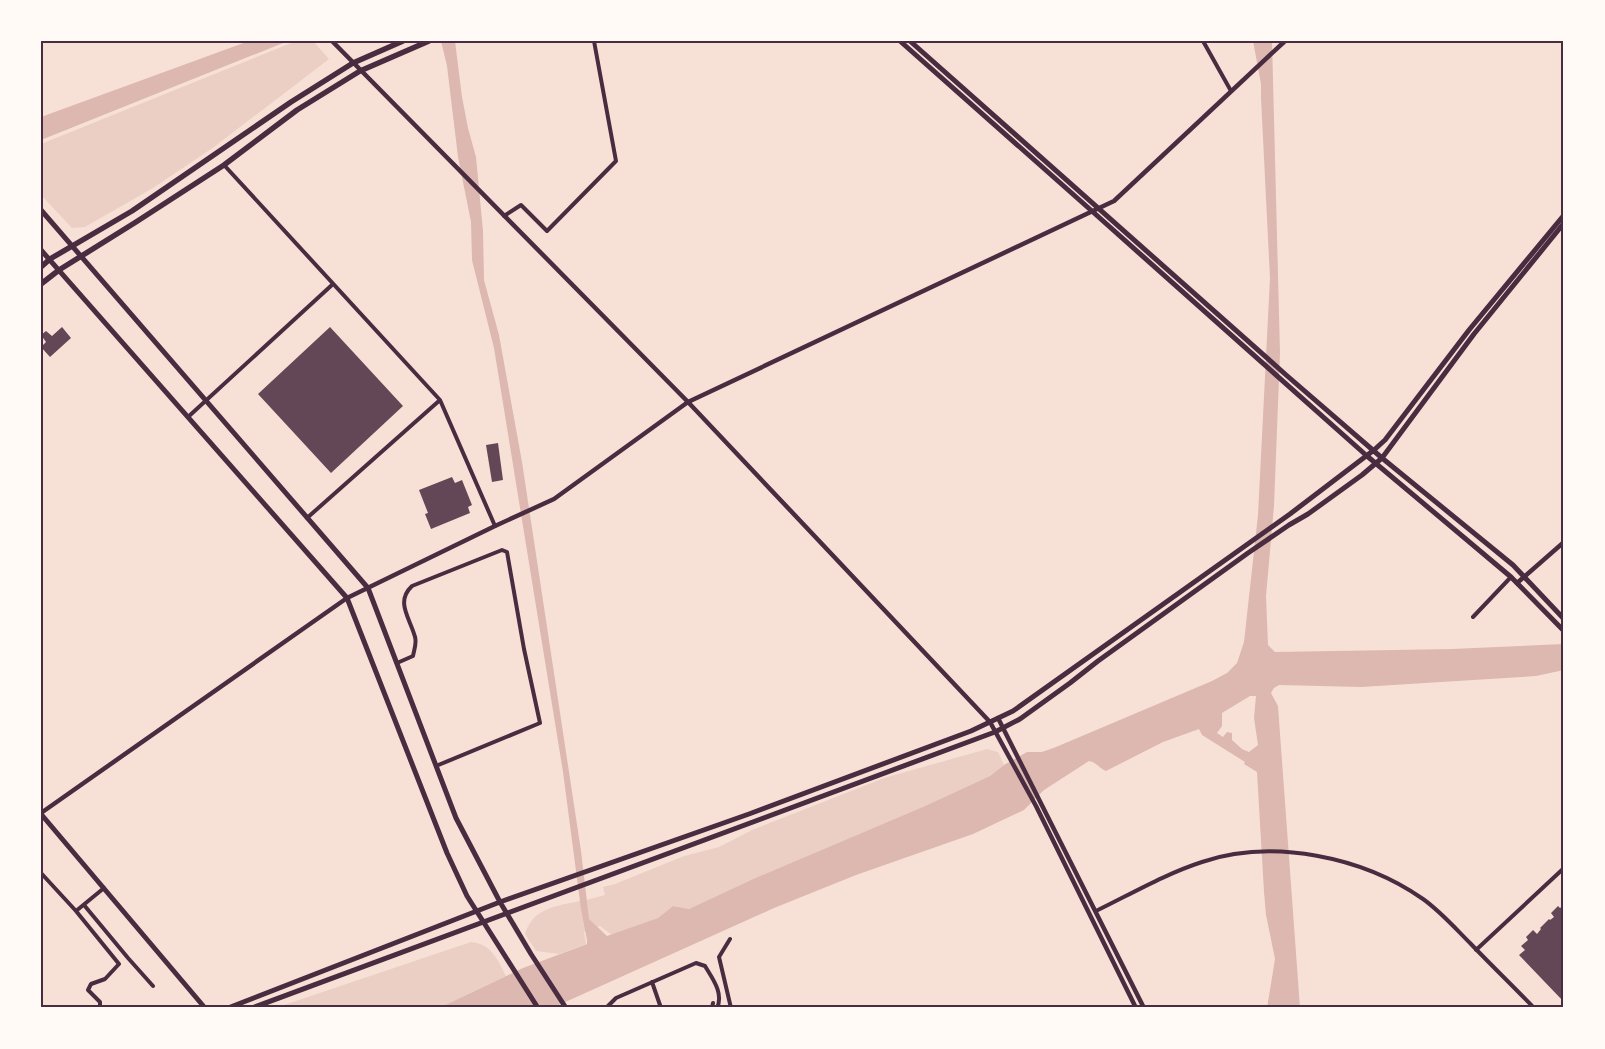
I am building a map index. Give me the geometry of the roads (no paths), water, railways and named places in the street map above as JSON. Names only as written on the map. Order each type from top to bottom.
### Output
[{"type":"main road","points":[[41,267],[50,259],[132,211],[291,102],[353,63],[404,41]]},
{"type":"main road","points":[[41,284],[59,270],[224,165],[296,110],[360,71],[429,41]]},
{"type":"main road","points":[[900,41],[1382,458],[1513,565],[1564,619]]},
{"type":"main road","points":[[910,41],[1242,346],[1367,456],[1511,577],[1564,631]]},
{"type":"main road","points":[[41,210],[368,588],[456,818],[506,913],[565,1006]]},
{"type":"main road","points":[[228,1008],[500,902],[749,814],[990,722],[1013,711],[1290,514],[1374,450],[1385,440],[1469,330],[1564,215]]},
{"type":"main road","points":[[252,1008],[995,732],[1027,714],[1248,552],[1308,514],[1382,458],[1474,334],[1564,223]]},
{"type":"main road","points":[[41,250],[347,598],[447,854],[467,896],[538,1008]]},
{"type":"main road","points":[[41,814],[205,1008]]},
{"type":"street","points":[[332,41],[688,402],[990,722],[1036,806],[1136,1008]]},
{"type":"street","points":[[504,216],[521,205],[547,231],[616,161],[594,41]]},
{"type":"street","points":[[1202,41],[1231,91]]},
{"type":"street","points":[[41,814],[347,598],[554,499],[688,402],[1114,201],[1284,41]]},
{"type":"street","points":[[224,165],[440,400],[495,526]]},
{"type":"street","points":[[188,417],[334,284]]},
{"type":"street","points":[[307,518],[440,400]]},
{"type":"street","points":[[1517,583],[1564,542]]},
{"type":"street","points":[[397,663],[413,656],[416,639],[403,603],[404,593],[412,586],[502,550],[507,552],[524,649],[540,723],[436,766]]},
{"type":"street","points":[[1473,617],[1511,577]]},
{"type":"street","points":[[998,718],[1144,1008]]},
{"type":"street","points":[[1096,911],[1164,877],[1204,861],[1258,852],[1296,852],[1317,855],[1348,862],[1391,880],[1424,900],[1534,1008]]},
{"type":"street","points":[[1476,950],[1564,868]]},
{"type":"street","points":[[41,872],[119,964]]},
{"type":"street","points":[[76,911],[104,888]]},
{"type":"street","points":[[84,905],[153,986]]},
{"type":"street","points":[[730,939],[719,957],[730,1008]]},
{"type":"street","points":[[100,1008],[100,1002],[88,990],[91,984],[105,979],[119,964],[128,958]]},
{"type":"street","points":[[606,1008],[616,998],[696,963],[704,966],[717,985],[719,1003],[717,1008]]},
{"type":"street","points":[[652,982],[662,1008]]}]
